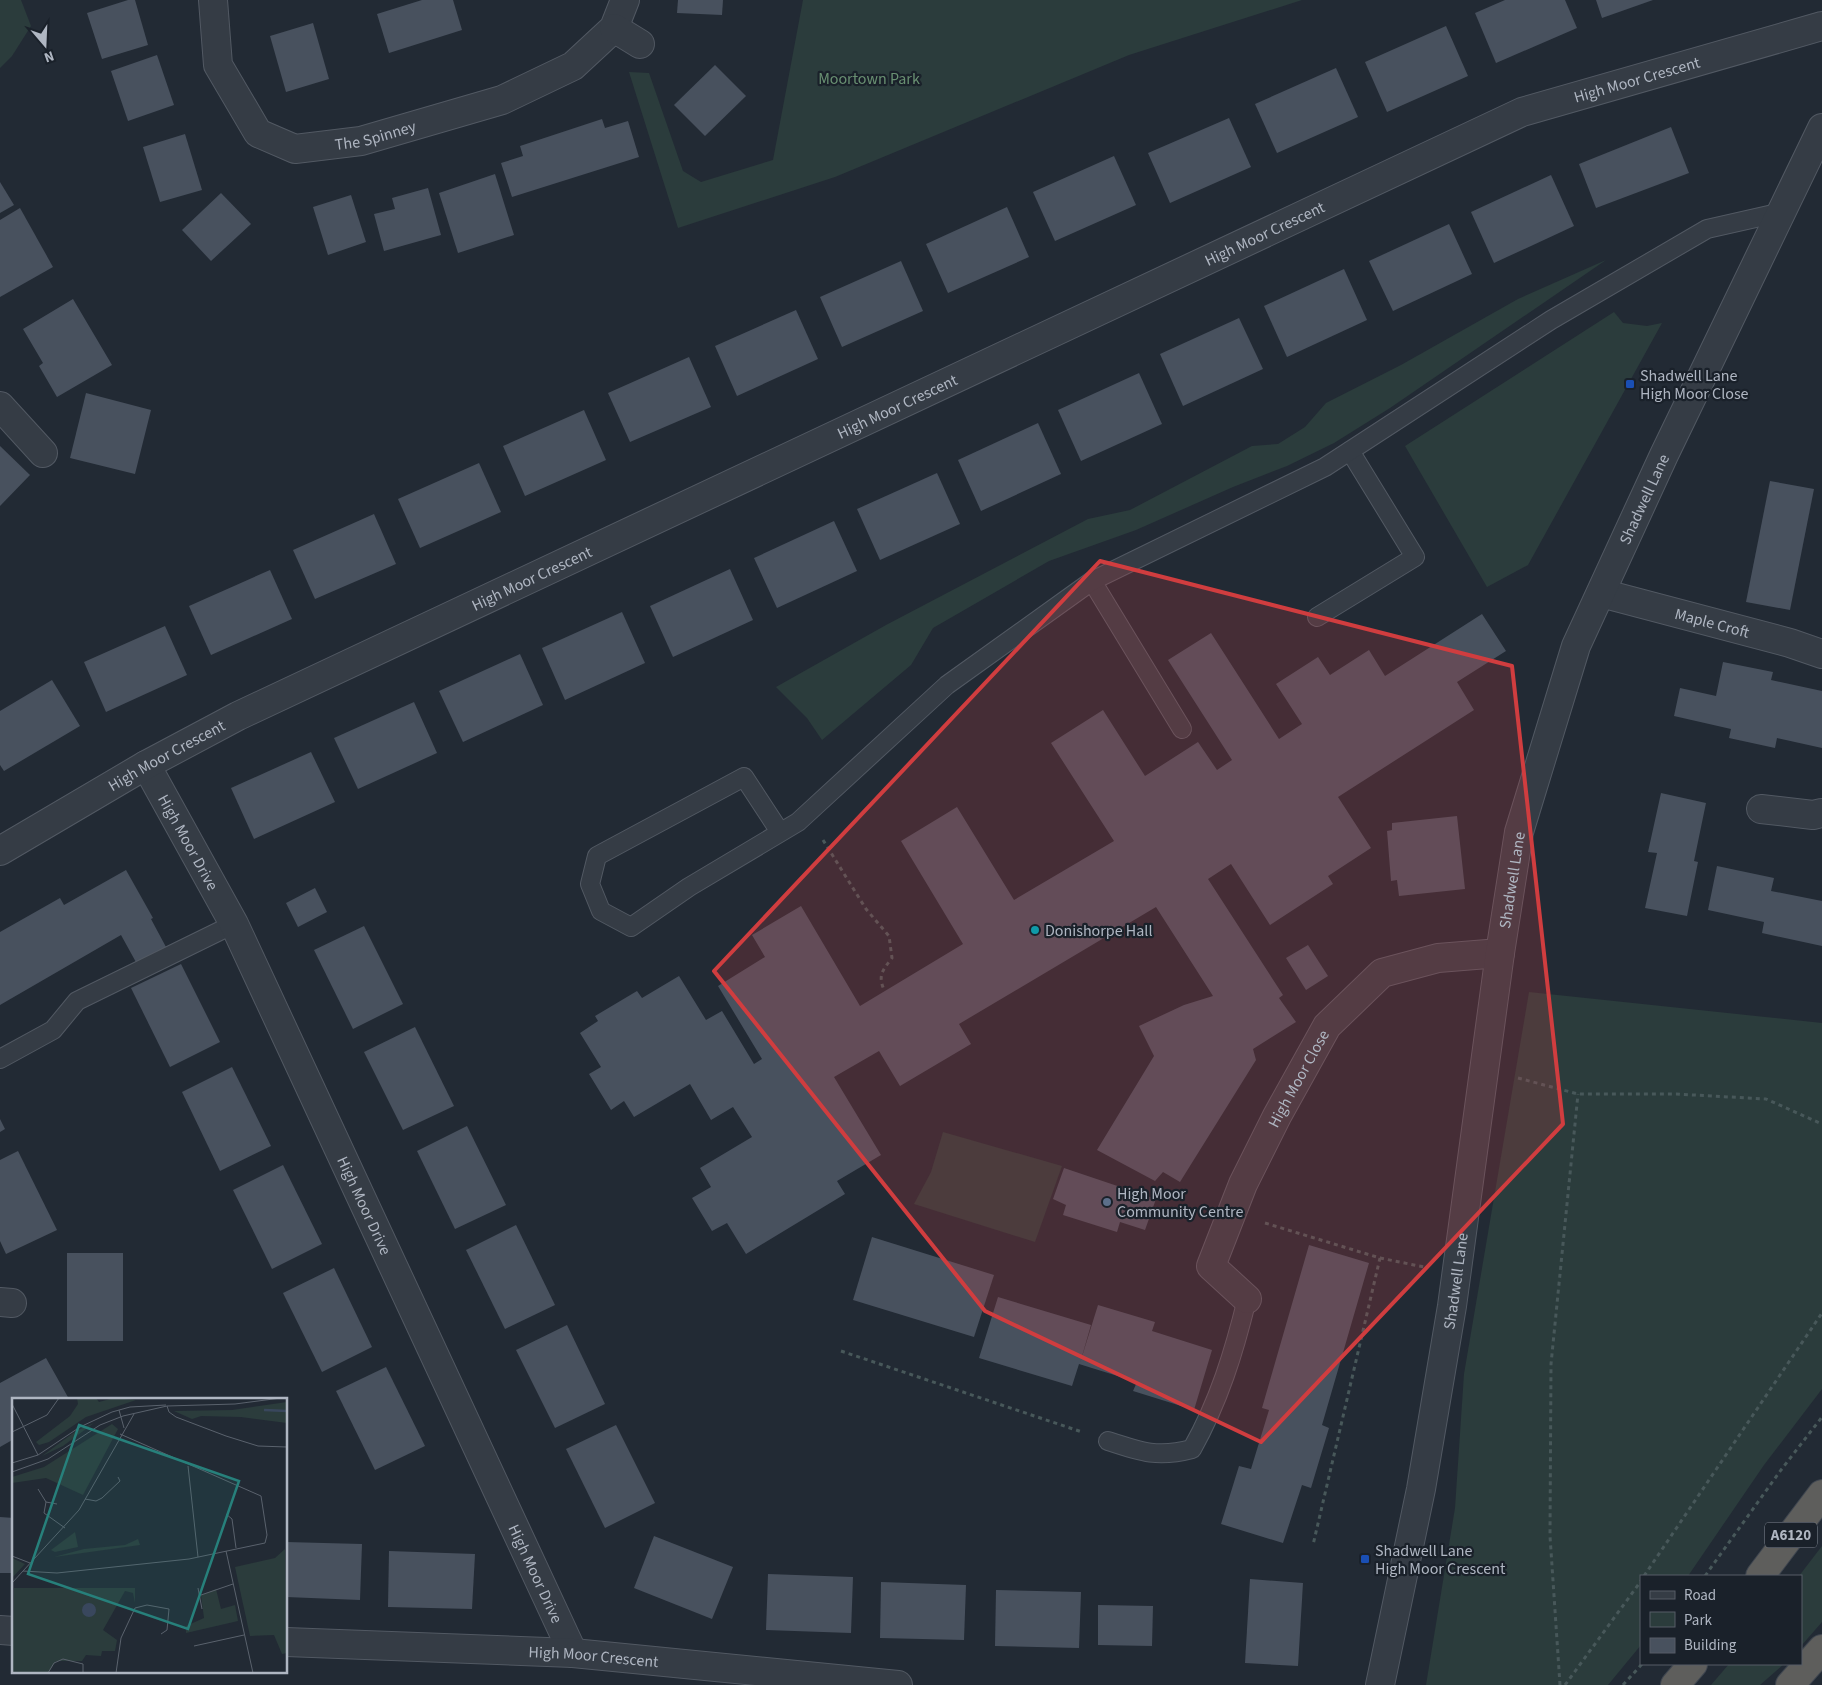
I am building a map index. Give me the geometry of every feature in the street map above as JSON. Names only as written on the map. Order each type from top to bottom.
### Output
[{"type":"highway","name":"A6120","points":[[1761,1575],[1822,1494]]},
{"type":"highway","points":[[1790,1685],[1822,1648]]},
{"type":"highway","points":[[1675,1685],[1692,1665]]},
{"type":"street","name":"The Spinney","points":[[213,0],[218,65],[258,134],[295,149],[361,141],[502,100],[572,66],[614,28],[625,0]]},
{"type":"street","name":"High Moor Crescent","points":[[0,851],[146,765],[238,716],[1522,112],[1822,26]]},
{"type":"street","points":[[614,28],[640,44]]},
{"type":"street","name":"Shadwell Lane","points":[[1380,1685],[1421,1488],[1452,1306],[1500,953],[1519,832],[1576,646],[1822,128]]},
{"type":"street","points":[[0,406],[43,453]]},
{"type":"street","name":"Maple Croft","points":[[1601,593],[1790,643],[1822,654]]},
{"type":"street","name":"High Moor Drive","points":[[146,765],[234,924],[573,1653]]},
{"type":"street","points":[[1761,809],[1813,815],[1822,813]]},
{"type":"street","name":"High Moor Close","points":[[1247,1299],[1211,1266],[1243,1184],[1277,1116],[1327,1026],[1382,974],[1438,958],[1500,953]]},
{"type":"street","name":"High Moor Crescent","points":[[288,1642],[573,1653],[898,1685]]},
{"type":"lane","points":[[780,832],[744,777],[597,856],[590,884],[601,911],[631,927],[689,887],[798,822],[947,685],[1092,582],[1325,467],[1551,320],[1707,229],[1782,212]]},
{"type":"lane","points":[[1317,617],[1415,557],[1350,451]]},
{"type":"lane","points":[[1092,582],[1182,729]]},
{"type":"lane","points":[[0,1059],[53,1030],[77,1001],[234,924]]},
{"type":"lane","points":[[1108,1441],[1145,1453],[1170,1455],[1192,1448],[1206,1424],[1233,1356],[1247,1299]]},
{"type":"path","points":[[808,813],[835,862],[866,909],[889,936],[892,958],[880,973],[884,990]]},
{"type":"path","points":[[1484,1068],[1578,1094],[1676,1094],[1766,1099],[1822,1124]]},
{"type":"path","points":[[1560,1685],[1550,1536],[1551,1364],[1578,1094]]},
{"type":"path","points":[[1232,1213],[1380,1258],[1426,1268]]},
{"type":"path","points":[[1313,1545],[1380,1258]]},
{"type":"path","points":[[1645,1575],[1822,1313]]},
{"type":"path","points":[[842,1351],[1108,1441]]},
{"type":"path","points":[[1706,1575],[1781,1470],[1822,1417]]},
{"type":"path","points":[[1565,1685],[1640,1582]]},
{"type":"path","points":[[1623,1685],[1641,1665]]},
{"type":"highlighted area","points":[[1100,561],[1512,666],[1563,1124],[1261,1442],[985,1311],[714,971]]},
{"type":"green space","points":[[0,0],[21,0],[31,26],[12,56],[0,68]]},
{"type":"green space","name":"Moortown Park","points":[[803,0],[1302,0],[1129,55],[835,177],[678,228],[629,72],[649,73],[683,171],[701,182],[773,160]]},
{"type":"green space","points":[[1606,260],[1390,408],[1334,443],[1287,466],[1233,487],[1136,530],[1049,561],[933,628],[911,665],[822,740],[807,718],[776,687],[886,625],[1088,519],[1130,510],[1252,446],[1278,444],[1305,427],[1326,403],[1401,365],[1518,299]]},
{"type":"green space","points":[[1614,312],[1623,323],[1647,326],[1662,323],[1528,565],[1487,587],[1405,446]]},
{"type":"green space","points":[[1529,992],[1822,1023],[1822,1389],[1764,1465],[1689,1575],[1640,1575],[1640,1646],[1608,1685],[1426,1685],[1455,1508],[1464,1374]]},
{"type":"green space","points":[[943,1132],[1062,1166],[1035,1242],[914,1204],[931,1172]]},
{"type":"green space","points":[[1822,1546],[1822,1622],[1802,1645],[1802,1575],[1800,1575]]},
{"type":"green space","points":[[1728,1665],[1783,1665],[1760,1685],[1711,1685]]},
{"type":"building","points":[[128,0],[135,0],[148,45],[102,59],[87,13]]},
{"type":"building","points":[[422,0],[453,0],[462,30],[389,53],[377,14]]},
{"type":"building","points":[[678,0],[723,0],[722,15],[677,13]]},
{"type":"building","points":[[1505,0],[1565,0],[1577,28],[1496,63],[1475,13]]},
{"type":"building","points":[[1596,0],[1653,0],[1602,18]]},
{"type":"building","points":[[313,23],[329,79],[286,92],[270,36]]},
{"type":"building","points":[[1446,26],[1468,76],[1387,112],[1365,62]]},
{"type":"building","points":[[157,55],[174,105],[128,121],[111,71]]},
{"type":"building","points":[[715,65],[746,96],[705,136],[674,105]]},
{"type":"building","points":[[1336,68],[1358,117],[1277,153],[1255,104]]},
{"type":"building","points":[[1229,118],[1251,167],[1170,203],[1148,153]]},
{"type":"building","points":[[602,119],[605,128],[628,121],[639,157],[512,197],[501,163],[523,156],[520,146]]},
{"type":"building","points":[[1671,127],[1689,173],[1596,208],[1579,164]]},
{"type":"building","points":[[185,134],[202,190],[160,202],[143,147]]},
{"type":"building","points":[[1114,156],[1136,205],[1055,241],[1033,192]]},
{"type":"building","points":[[495,174],[514,235],[458,253],[439,193]]},
{"type":"building","points":[[1551,175],[1574,226],[1494,263],[1471,212]]},
{"type":"building","points":[[0,182],[14,205],[0,213]]},
{"type":"building","points":[[428,188],[441,235],[384,251],[374,214],[395,209],[392,198]]},
{"type":"building","points":[[221,193],[251,224],[211,261],[182,230]]},
{"type":"building","points":[[351,195],[366,242],[328,255],[313,207]]},
{"type":"building","points":[[1007,207],[1029,257],[948,293],[926,244]]},
{"type":"building","points":[[20,208],[53,267],[0,297],[0,220]]},
{"type":"building","points":[[1449,224],[1472,274],[1393,311],[1369,261]]},
{"type":"building","points":[[901,261],[923,311],[842,347],[820,297]]},
{"type":"building","points":[[1344,269],[1367,320],[1287,357],[1264,306]]},
{"type":"building","points":[[73,299],[112,365],[57,397],[39,366],[43,363],[23,329]]},
{"type":"building","points":[[796,310],[818,359],[737,396],[715,346]]},
{"type":"building","points":[[1239,318],[1263,369],[1183,406],[1160,354]]},
{"type":"building","points":[[689,357],[711,407],[630,442],[608,393]]},
{"type":"building","points":[[1139,373],[1162,424],[1081,461],[1058,410]]},
{"type":"building","points":[[86,393],[151,410],[135,474],[70,458]]},
{"type":"building","points":[[584,410],[606,460],[525,496],[503,446]]},
{"type":"building","points":[[1038,423],[1061,474],[981,511],[958,460]]},
{"type":"building","points":[[0,446],[30,475],[0,506]]},
{"type":"building","points":[[479,463],[501,512],[420,548],[398,499]]},
{"type":"building","points":[[937,473],[960,524],[880,560],[857,509]]},
{"type":"building","points":[[1770,481],[1814,489],[1790,610],[1746,602]]},
{"type":"building","points":[[374,514],[396,564],[315,599],[293,550]]},
{"type":"building","points":[[834,521],[857,571],[777,608],[754,558]]},
{"type":"building","points":[[730,569],[753,620],[673,657],[650,606]]},
{"type":"building","points":[[270,570],[292,619],[211,655],[189,606]]},
{"type":"building","points":[[622,612],[645,663],[565,700],[542,648]]},
{"type":"building","name":"Donishorpe Hall","points":[[1482,614],[1506,651],[1457,682],[1474,710],[1338,797],[1371,848],[1328,876],[1333,884],[1270,925],[1231,864],[1208,879],[1283,995],[1279,998],[1296,1022],[1253,1049],[1256,1060],[1180,1182],[1163,1172],[1155,1181],[1097,1150],[1154,1056],[1139,1026],[1184,1005],[1213,996],[1156,907],[959,1024],[971,1044],[900,1086],[879,1051],[834,1077],[881,1155],[837,1181],[845,1194],[746,1254],[727,1223],[712,1231],[692,1198],[711,1187],[700,1168],[752,1137],[733,1107],[711,1120],[690,1084],[634,1117],[624,1101],[611,1110],[589,1074],[601,1067],[580,1033],[598,1021],[595,1016],[637,991],[642,998],[679,976],[706,1020],[722,1011],[754,1064],[762,1059],[718,986],[765,957],[752,935],[801,906],[860,1006],[963,944],[901,841],[957,807],[1014,900],[1114,841],[1051,743],[1103,710],[1145,776],[1198,742],[1217,770],[1232,760],[1168,660],[1211,633],[1279,739],[1302,724],[1276,684],[1318,657],[1330,675],[1369,650],[1385,676]]},
{"type":"building","points":[[165,626],[187,675],[106,712],[84,662]]},
{"type":"building","points":[[520,654],[543,705],[463,742],[439,691]]},
{"type":"building","points":[[1723,662],[1773,672],[1771,680],[1822,691],[1822,748],[1777,738],[1775,748],[1729,738],[1731,729],[1674,716],[1680,688],[1716,696]]},
{"type":"building","points":[[52,680],[80,726],[4,771],[0,765],[0,711]]},
{"type":"building","points":[[414,702],[437,753],[358,789],[334,738]]},
{"type":"building","points":[[311,752],[335,802],[254,839],[231,788]]},
{"type":"building","points":[[1661,793],[1706,803],[1694,861],[1698,862],[1687,916],[1645,908],[1657,853],[1648,852]]},
{"type":"building","points":[[1457,816],[1465,889],[1399,896],[1397,880],[1391,881],[1387,831],[1392,830],[1392,823]]},
{"type":"building","points":[[1717,866],[1774,878],[1771,891],[1822,901],[1822,946],[1762,933],[1764,922],[1708,910]]},
{"type":"building","points":[[126,870],[153,918],[151,919],[166,947],[137,964],[121,935],[0,1005],[0,932],[60,898],[64,905]]},
{"type":"building","points":[[315,888],[327,912],[298,927],[286,903]]},
{"type":"building","points":[[364,926],[403,1004],[353,1029],[314,950]]},
{"type":"building","points":[[1308,945],[1328,976],[1306,990],[1286,958]]},
{"type":"building","points":[[181,964],[220,1042],[170,1067],[131,988]]},
{"type":"building","points":[[415,1027],[454,1106],[403,1130],[364,1052]]},
{"type":"building","points":[[232,1067],[271,1146],[220,1171],[182,1092]]},
{"type":"building","points":[[0,1119],[5,1129],[0,1132]]},
{"type":"building","points":[[467,1126],[506,1205],[455,1229],[417,1151]]},
{"type":"building","points":[[18,1151],[57,1230],[6,1254],[0,1241],[0,1160]]},
{"type":"building","points":[[283,1165],[322,1244],[272,1269],[233,1190]]},
{"type":"building","name":"High Moor Community Centre","points":[[1064,1168],[1156,1199],[1145,1230],[1120,1222],[1117,1232],[1063,1215],[1066,1205],[1053,1199]]},
{"type":"building","points":[[516,1225],[555,1305],[505,1329],[466,1250]]},
{"type":"building","points":[[872,1237],[994,1275],[974,1337],[853,1300]]},
{"type":"building","points":[[1309,1245],[1369,1263],[1322,1425],[1329,1428],[1311,1488],[1302,1485],[1283,1543],[1221,1524],[1239,1466],[1251,1469],[1269,1410],[1262,1408]]},
{"type":"building","points":[[67,1253],[123,1253],[123,1341],[67,1341]]},
{"type":"building","points":[[334,1268],[372,1347],[322,1372],[283,1293]]},
{"type":"building","points":[[998,1297],[1091,1325],[1080,1363],[1098,1305],[1155,1322],[1152,1331],[1212,1350],[1194,1410],[1133,1391],[1137,1382],[1079,1364],[1072,1386],[979,1358]]},
{"type":"building","points":[[567,1325],[605,1404],[555,1428],[516,1350]]},
{"type":"building","points":[[46,1358],[68,1398],[12,1398],[12,1440],[0,1447],[0,1383]]},
{"type":"building","points":[[386,1367],[425,1446],[375,1470],[336,1391]]},
{"type":"building","points":[[616,1425],[655,1503],[605,1528],[566,1449]]},
{"type":"building","points":[[0,1517],[12,1518],[12,1573],[0,1573]]},
{"type":"building","points":[[654,1536],[733,1567],[712,1619],[634,1588]]},
{"type":"building","points":[[288,1542],[362,1544],[360,1600],[288,1597]]},
{"type":"building","points":[[389,1551],[475,1554],[472,1609],[388,1607]]},
{"type":"building","points":[[768,1574],[853,1577],[851,1633],[766,1630]]},
{"type":"building","points":[[1250,1579],[1303,1583],[1298,1666],[1245,1663]]},
{"type":"building","points":[[881,1582],[966,1585],[964,1640],[880,1638]]},
{"type":"building","points":[[996,1590],[1081,1592],[1079,1648],[995,1646]]},
{"type":"building","points":[[1098,1605],[1153,1606],[1152,1646],[1098,1645]]},
{"type":"place","name":"Shadwell Lane High Moor Close","points":[[1630,384]]},
{"type":"place","name":"Donishorpe Hall","points":[[1035,930]]},
{"type":"place","name":"High Moor Community Centre","points":[[1107,1202]]},
{"type":"place","name":"Shadwell Lane High Moor Crescent","points":[[1365,1559]]}]
